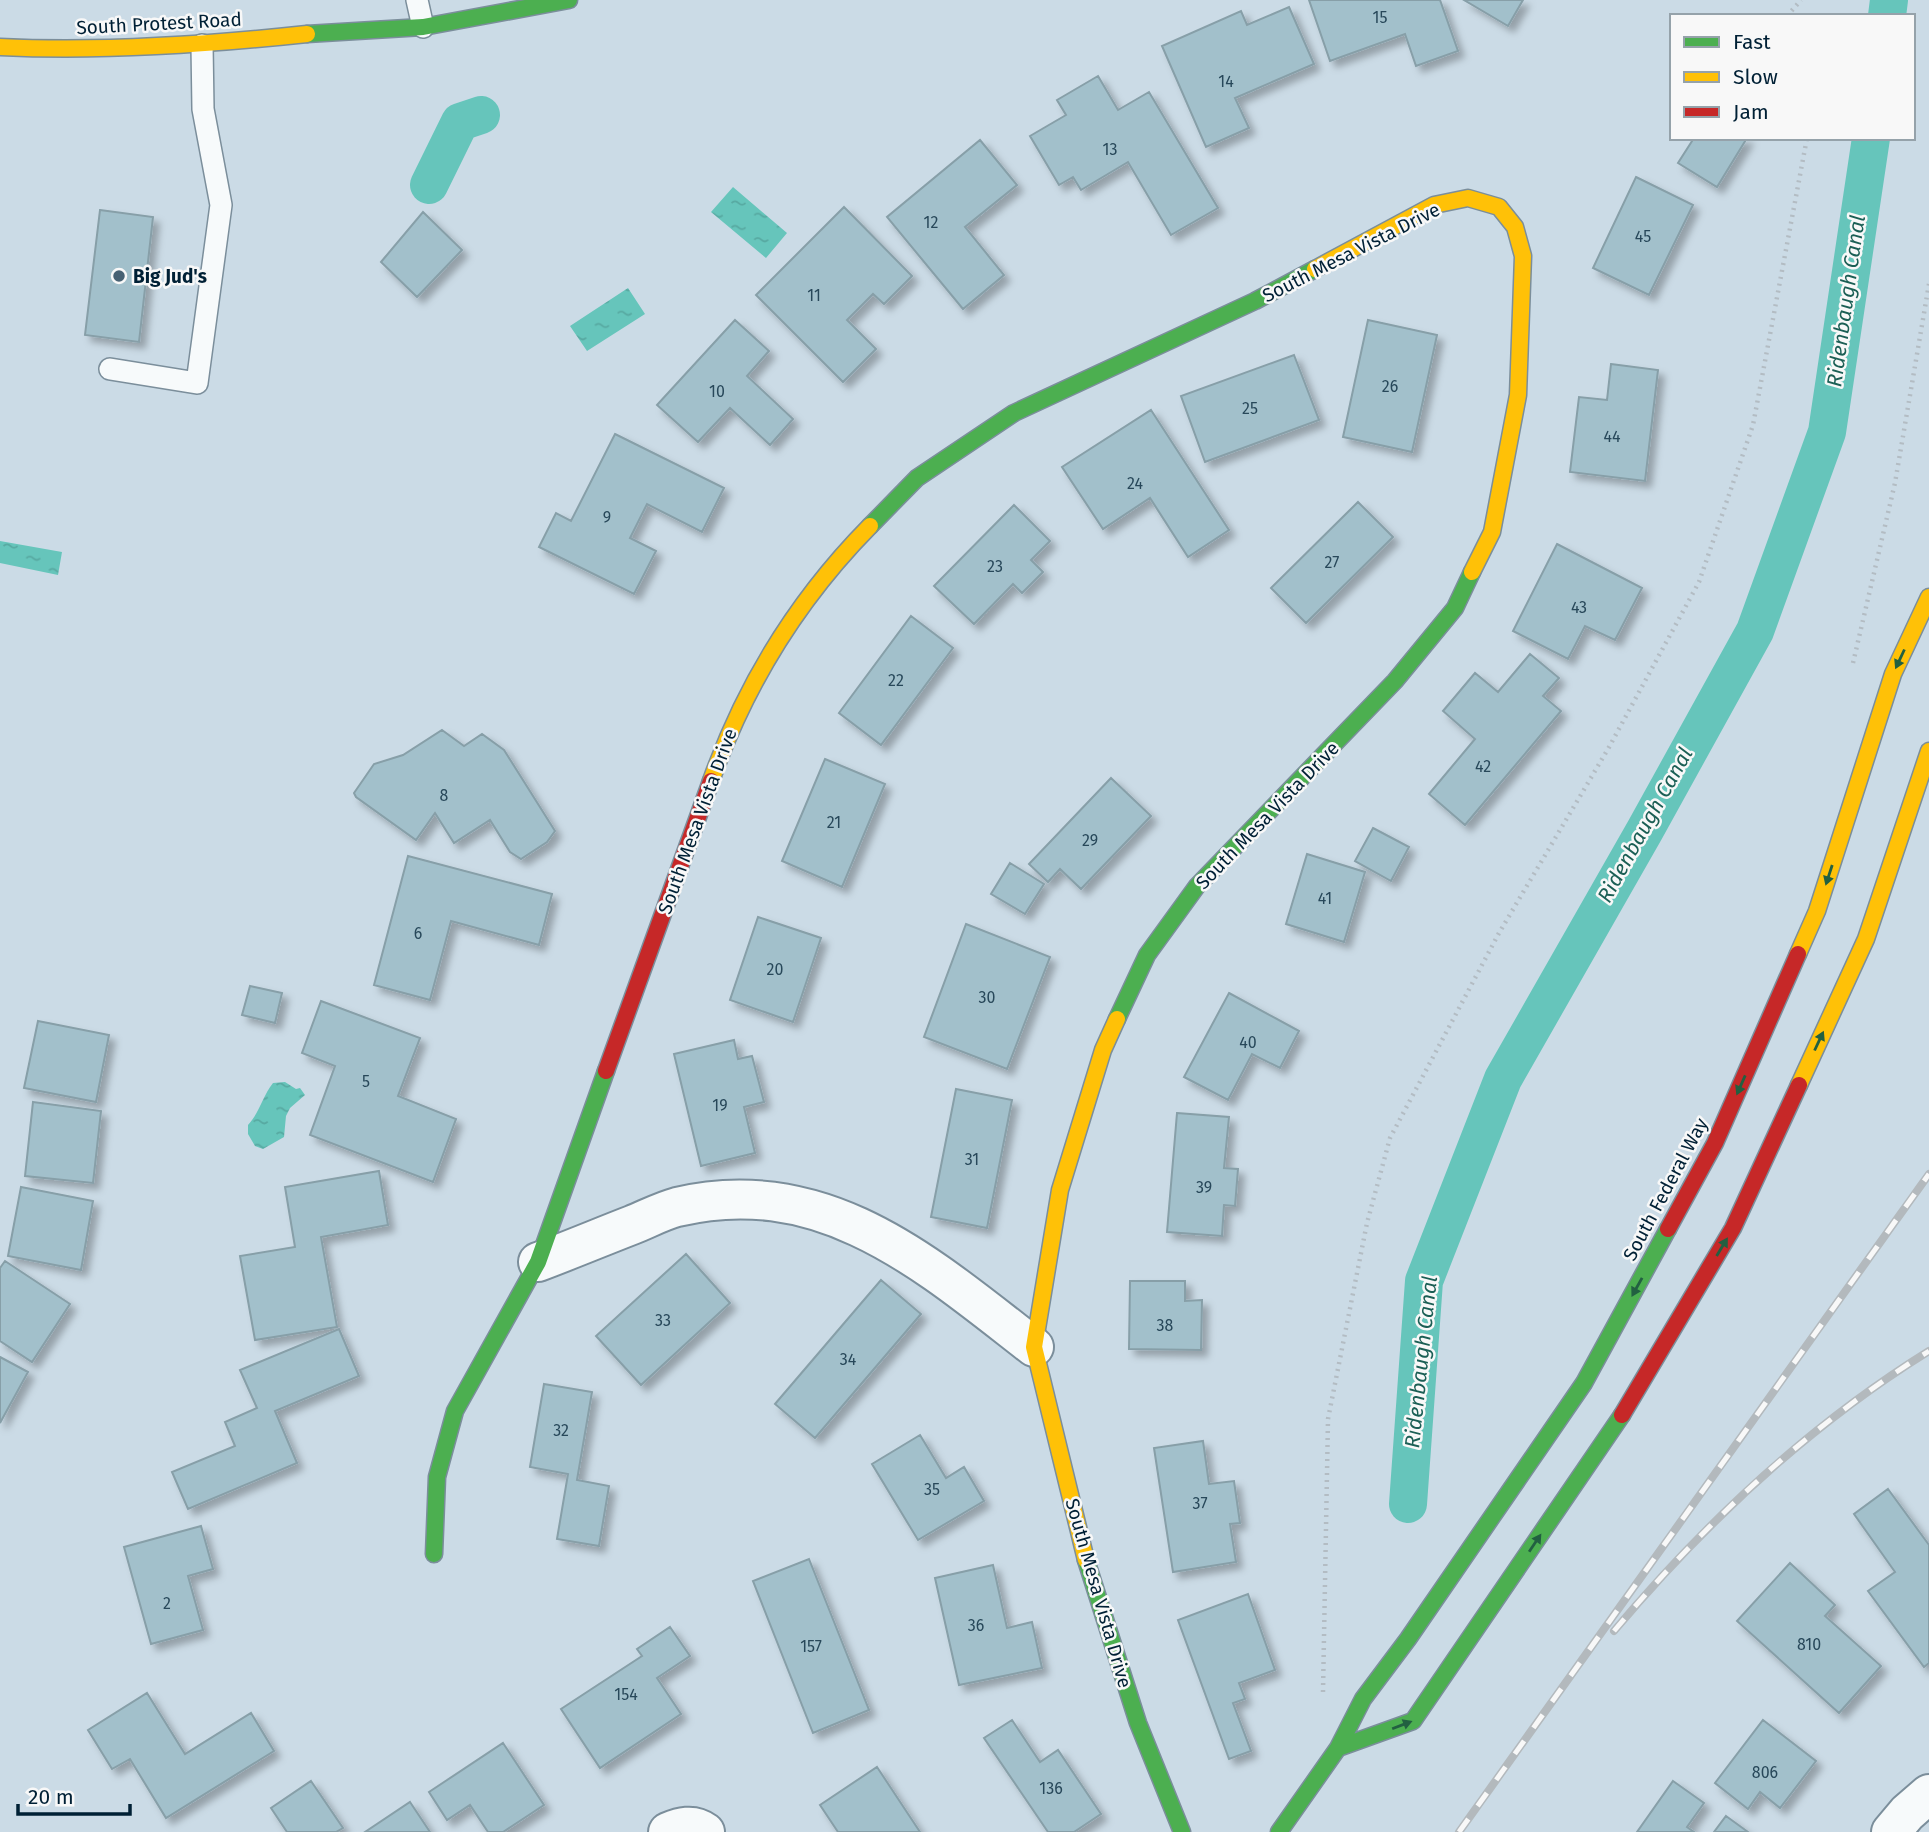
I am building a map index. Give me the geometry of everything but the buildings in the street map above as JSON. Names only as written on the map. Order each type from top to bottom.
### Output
[{"type":"street","name":"South Protest Road","points":[[0,47],[45,49],[202,45],[313,33],[423,27],[569,0]]},
{"type":"street","name":"South Mesa Vista Drive","points":[[434,1554],[437,1477],[455,1411],[538,1262],[727,735],[775,645],[838,559],[917,478],[1014,414],[1255,301],[1434,205],[1468,198],[1499,207],[1515,227],[1523,256],[1518,395],[1492,532],[1455,608],[1395,681],[1197,887],[1147,955],[1103,1051],[1060,1191],[1034,1347],[1085,1557],[1138,1723],[1182,1832]]},
{"type":"street","name":"South Federal Way","points":[[1279,1832],[1338,1748],[1363,1699],[1408,1639],[1584,1383],[1715,1143],[1817,911],[1893,674],[1929,597]]},
{"type":"street","points":[[1338,1748],[1413,1721],[1618,1421],[1713,1262],[1733,1228],[1866,939],[1929,751]]},
{"type":"street","points":[[538,1262],[675,1208],[717,1199],[775,1200],[848,1220],[926,1264],[1034,1347]]},
{"type":"street","points":[[1892,1832],[1929,1794]]},
{"type":"street","points":[[668,1832],[681,1827],[698,1827],[705,1832]]},
{"type":"lane","points":[[417,0],[423,27]]},
{"type":"lane","points":[[110,369],[197,383],[221,205],[203,109],[202,45]]},
{"type":"path","points":[[1788,14],[1801,0]]},
{"type":"path","points":[[1323,1694],[1328,1419],[1367,1223],[1390,1138],[1499,933],[1608,748],[1699,582],[1753,425],[1807,140]]},
{"type":"path","points":[[1850,676],[1895,483],[1929,284]]},
{"type":"water","points":[[733,187],[787,233],[766,258],[711,212]]},
{"type":"water","points":[[628,288],[645,314],[587,351],[570,326]]},
{"type":"water","points":[[0,541],[62,552],[58,575],[0,563]]},
{"type":"water","points":[[285,1082],[296,1089],[300,1088],[305,1095],[290,1108],[286,1116],[284,1137],[263,1149],[255,1146],[248,1134],[248,1125],[273,1083]]},
{"type":"waterway","name":"Ridenbaugh Canal","points":[[1887,14],[1889,0]]},
{"type":"waterway","points":[[429,185],[460,122],[481,115]]},
{"type":"waterway","name":"Ridenbaugh Canal","points":[[1408,1504],[1424,1281],[1503,1079],[1755,631],[1827,432],[1871,140]]},
{"type":"railway","points":[[1459,1832],[1929,1174]]},
{"type":"railway","points":[[1614,1631],[1685,1552],[1760,1479],[1842,1411],[1929,1351]]},
{"type":"traffic: fast","points":[[307,34],[423,27],[569,0]]},
{"type":"traffic: fast","points":[[870,526],[917,478],[1014,413],[1255,301],[1315,269]]},
{"type":"traffic: fast","points":[[1117,1019],[1147,955],[1197,886],[1395,681],[1455,608],[1472,572]]},
{"type":"traffic: fast","points":[[434,1554],[437,1477],[455,1411],[538,1262],[606,1071]]},
{"type":"traffic: fast","points":[[1279,1832],[1338,1748],[1363,1699],[1408,1639],[1584,1383],[1668,1229]]},
{"type":"traffic: fast","points":[[1338,1748],[1413,1721],[1622,1415]]},
{"type":"traffic: fast","points":[[1086,1560],[1138,1723],[1182,1832]]},
{"type":"traffic: slow","points":[[0,47],[77,49],[154,46],[307,34]]},
{"type":"traffic: slow","points":[[1315,269],[1434,205],[1468,198],[1499,207],[1515,227],[1523,256],[1518,395],[1492,532],[1472,572]]},
{"type":"traffic: slow","points":[[711,781],[740,711],[777,644],[820,583],[870,526]]},
{"type":"traffic: slow","points":[[1798,954],[1817,911],[1893,674],[1929,597]]},
{"type":"traffic: slow","points":[[1799,1085],[1866,939],[1929,751]]},
{"type":"traffic: slow","points":[[1086,1560],[1034,1347],[1060,1190],[1103,1050],[1117,1019]]},
{"type":"traffic: jam","points":[[606,1071],[711,781]]},
{"type":"traffic: jam","points":[[1668,1229],[1715,1143],[1798,954]]},
{"type":"traffic: jam","points":[[1622,1415],[1733,1228],[1799,1085]]},
{"type":"place","name":"Big Jud's","points":[[119,276]]}]
